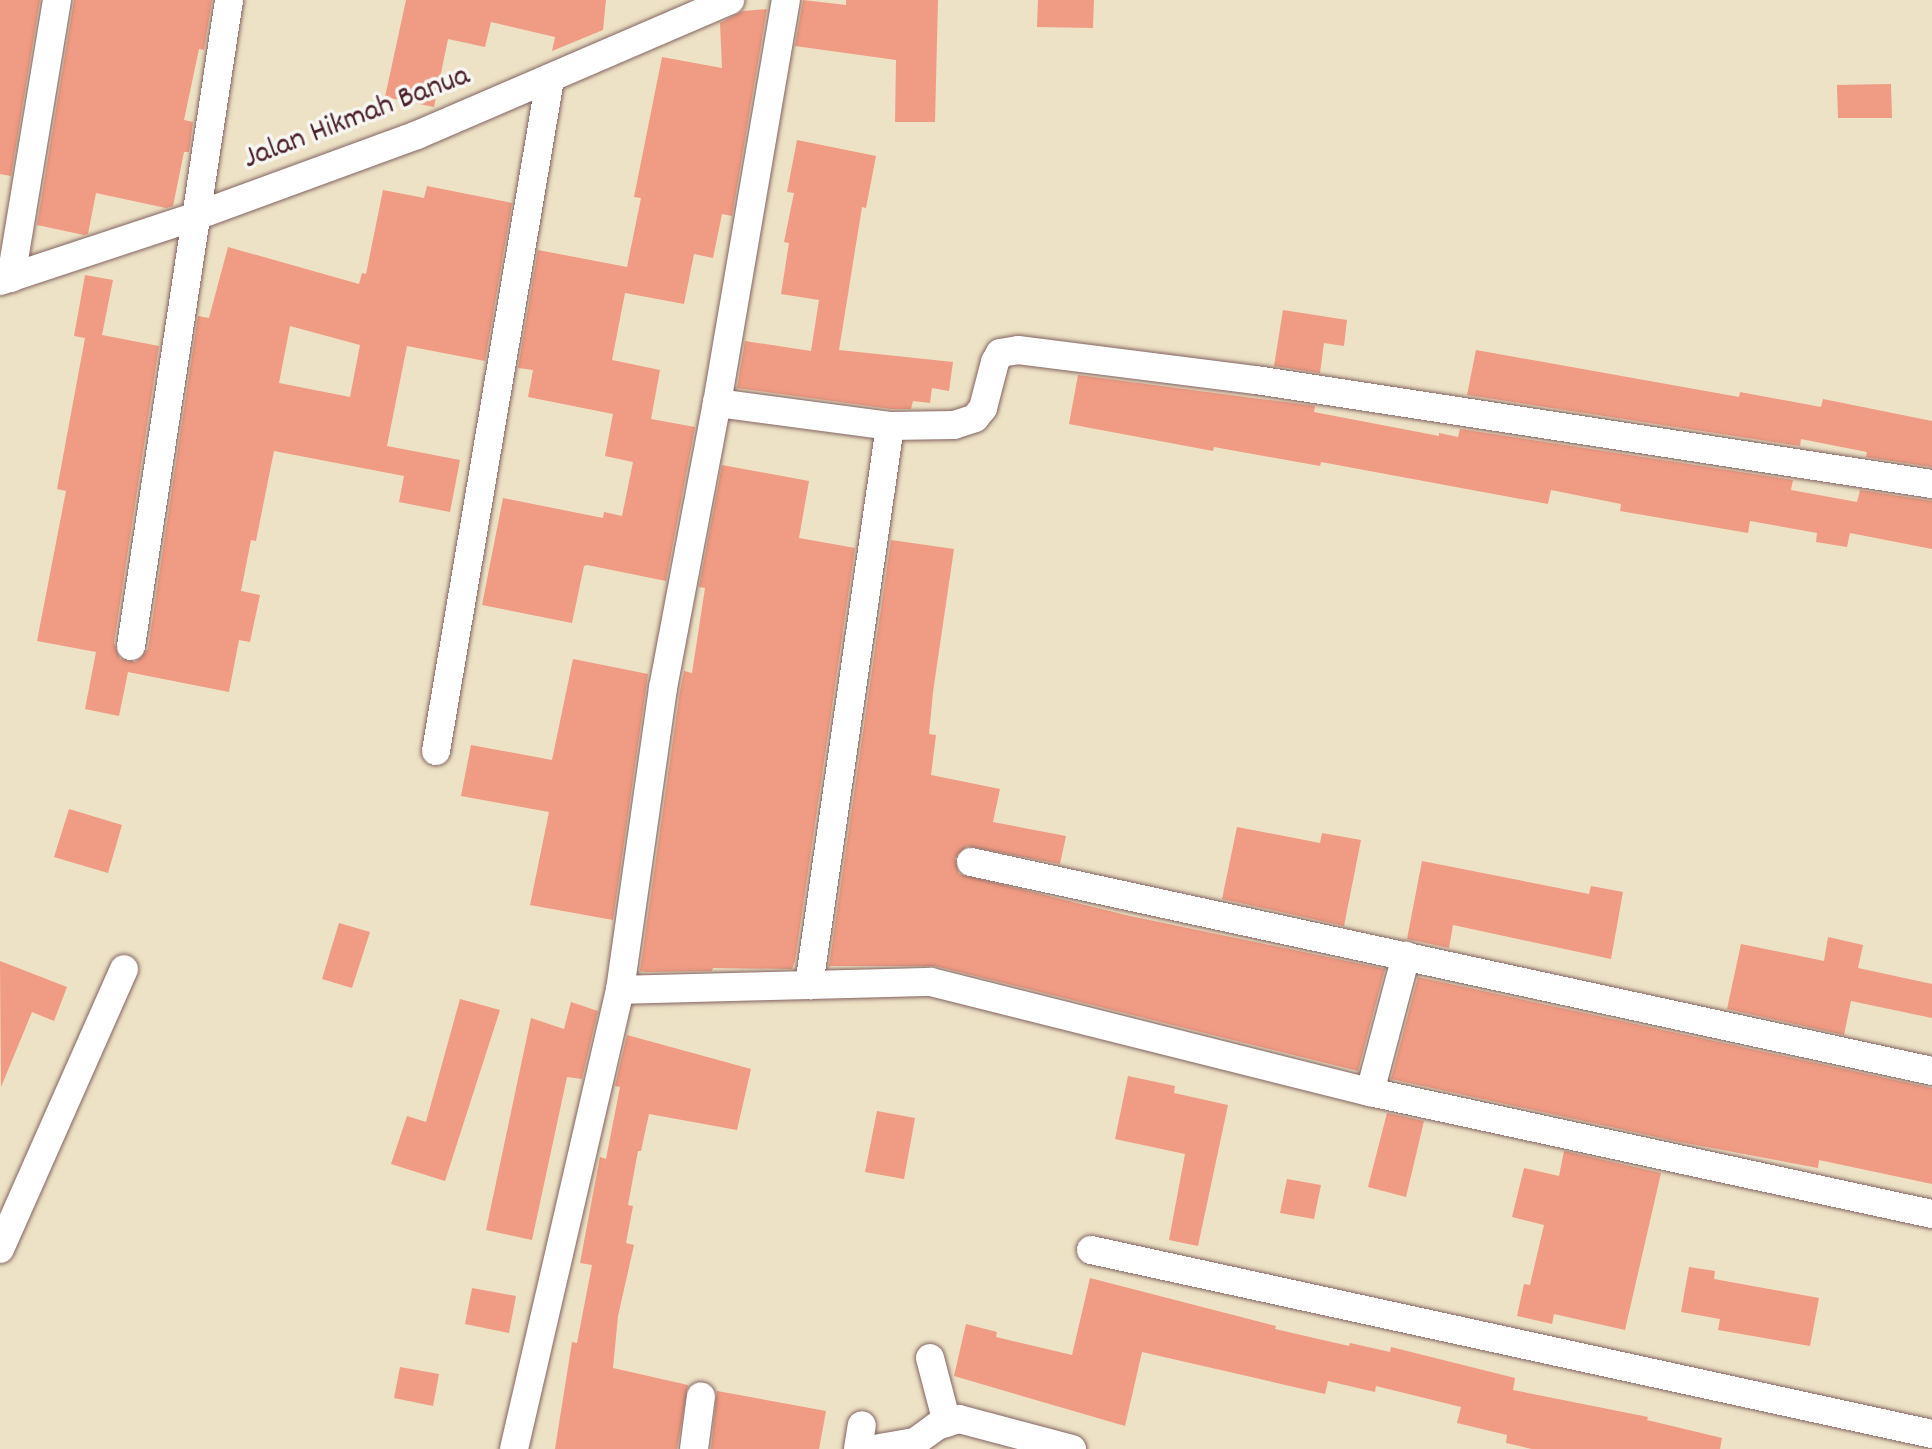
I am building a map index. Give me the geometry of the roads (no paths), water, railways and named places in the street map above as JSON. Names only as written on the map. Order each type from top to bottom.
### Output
[{"type":"street","points":[[5,280],[57,0]]},
{"type":"street","points":[[131,646],[229,0]]},
{"type":"street","name":"Jalan Hikmah Banua","points":[[5,280],[196,216],[417,135],[730,0]]},
{"type":"street","points":[[514,1449],[620,990],[663,688],[717,403],[786,0]]},
{"type":"street","points":[[436,751],[550,79]]},
{"type":"street","points":[[717,403],[890,426],[954,425],[975,418],[983,408],[1000,353],[1018,350],[1256,380],[1932,484]]},
{"type":"street","points":[[809,985],[890,426]]},
{"type":"street","points":[[971,862],[1932,1071]]},
{"type":"street","points":[[1370,1092],[1406,956]]},
{"type":"street","points":[[0,1249],[124,969]]},
{"type":"street","points":[[620,990],[931,982],[1370,1092],[1932,1214]]},
{"type":"street","points":[[1091,1250],[1932,1434]]},
{"type":"street","points":[[930,1358],[947,1423]]},
{"type":"street","points":[[694,1449],[701,1396]]},
{"type":"street","points":[[865,1441],[915,1442],[959,1419],[1072,1449]]}]
